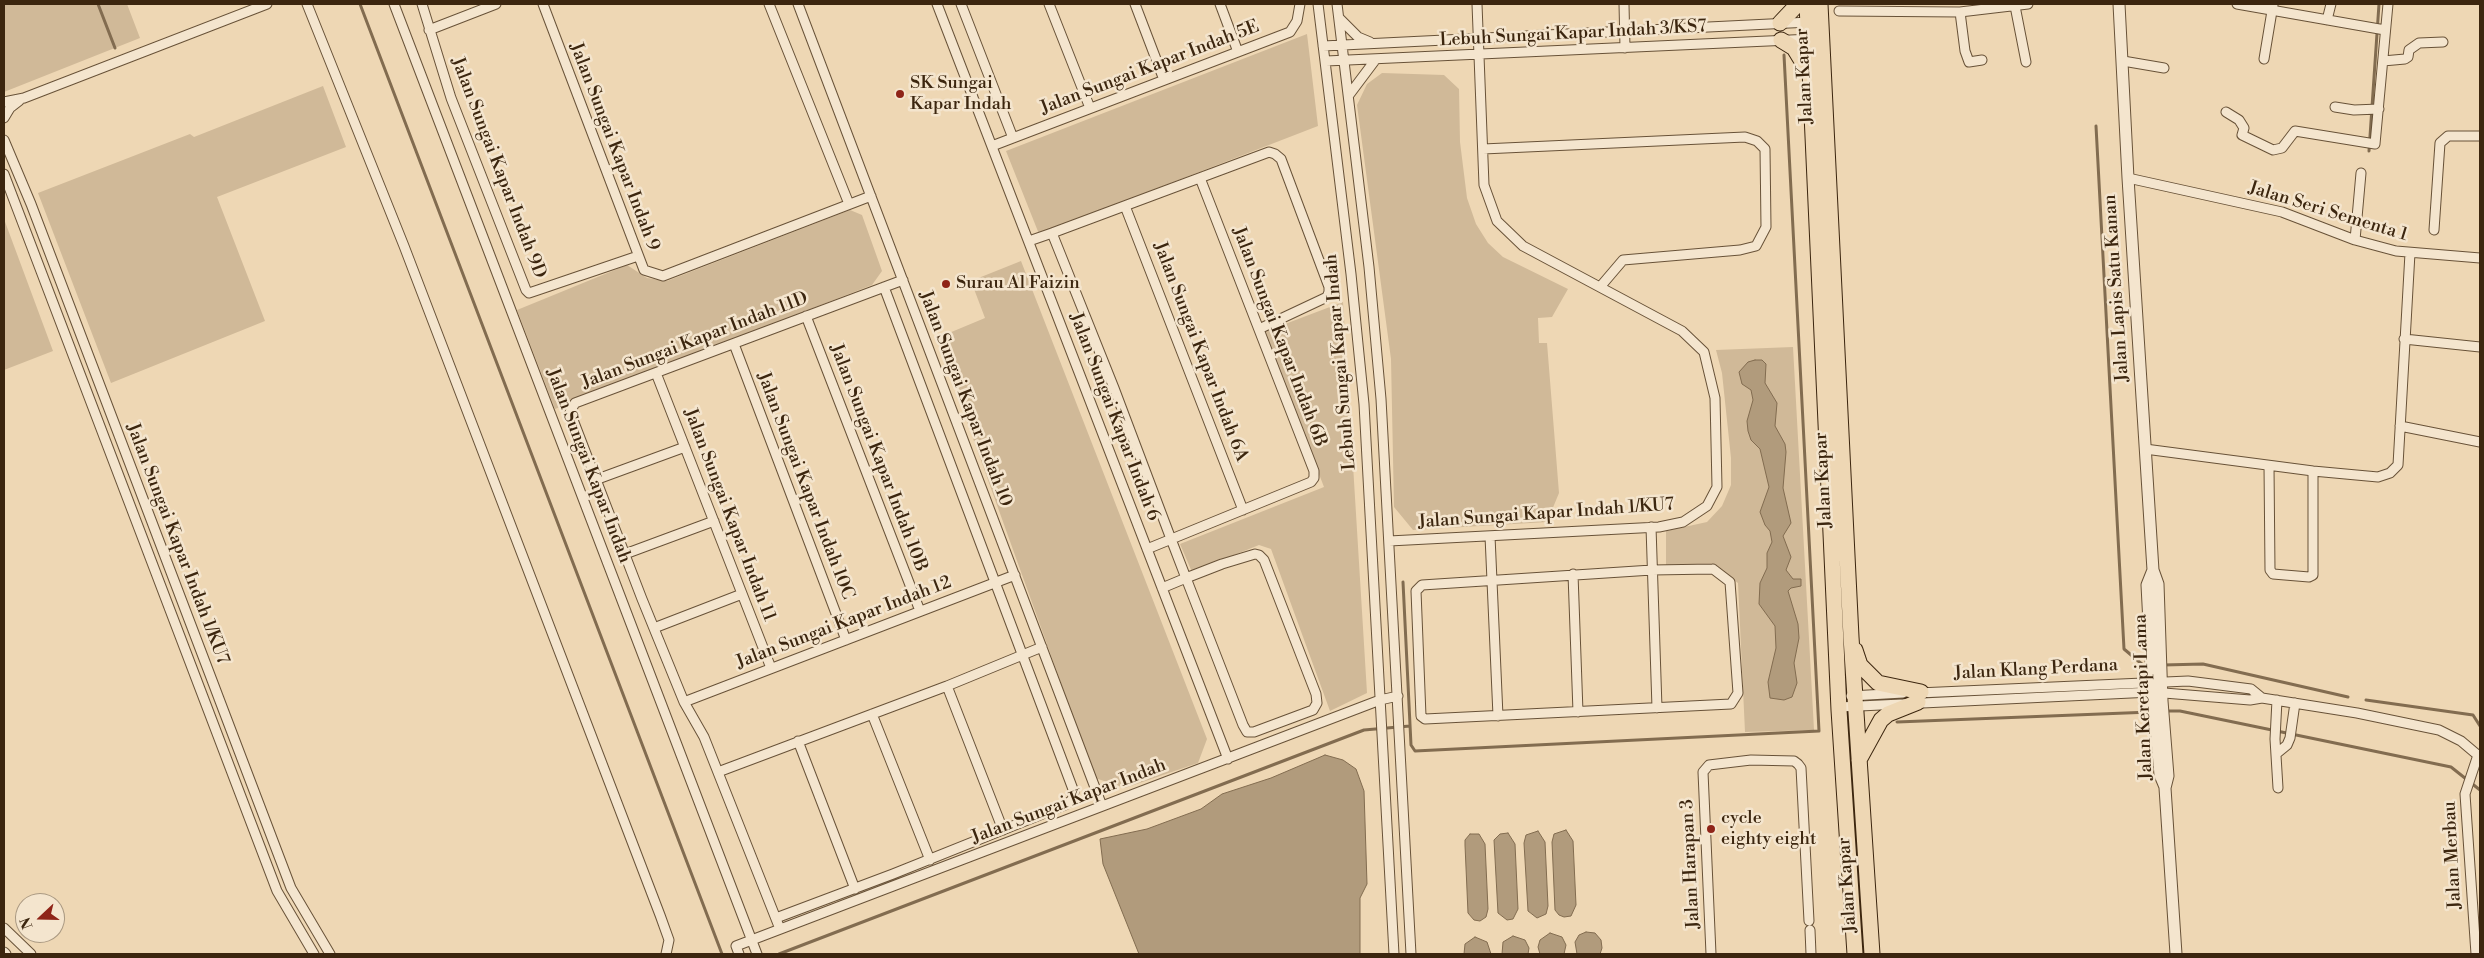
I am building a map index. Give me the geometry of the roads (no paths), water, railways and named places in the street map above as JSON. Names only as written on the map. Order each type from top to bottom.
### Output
[{"type":"highway","points":[[1780,23],[1798,4]]},
{"type":"highway","name":"Jalan Kapar","points":[[1807,4],[1814,21],[1850,637],[1872,954]]},
{"type":"highway","name":"Jalan Kapar","points":[[1814,21],[1820,4]]},
{"type":"highway","name":"Jalan Kapar","points":[[1815,39],[1810,75],[1839,702],[1855,954]]},
{"type":"highway","points":[[1781,40],[1794,48],[1810,75]]},
{"type":"highway","points":[[1850,637],[1860,665],[1869,676],[1878,683],[1920,697]]},
{"type":"highway","points":[[1859,761],[1881,720],[1888,714],[1920,697]]},
{"type":"street","points":[[4,102],[24,98],[267,4]]},
{"type":"street","points":[[307,4],[404,246],[660,915],[669,940],[668,953],[666,954]]},
{"type":"street","name":"Jalan Sungai Kapar Indah","points":[[394,4],[752,940]]},
{"type":"street","points":[[422,4],[429,30],[496,4]]},
{"type":"street","name":"Jalan Sungai Kapar Indah 9","points":[[543,4],[644,270],[663,276],[871,196]]},
{"type":"street","points":[[769,4],[849,204]]},
{"type":"street","name":"Jalan Sungai Kapar Indah 10","points":[[798,4],[1102,806]]},
{"type":"street","name":"Jalan Sungai Kapar Indah 6","points":[[936,4],[1228,758]]},
{"type":"street","points":[[960,4],[1013,138]]},
{"type":"street","points":[[1049,4],[1090,108]]},
{"type":"street","points":[[1135,4],[1164,80]]},
{"type":"street","points":[[1220,4],[1238,52]]},
{"type":"street","name":"Jalan Sungai Kapar Indah 5E","points":[[992,146],[1290,32],[1298,21],[1300,4]]},
{"type":"street","name":"Lebuh Sungai Kapar Indah","points":[[1318,4],[1364,404],[1394,954]]},
{"type":"street","name":"Lebuh Sungai Kapar Indah","points":[[1337,4],[1345,60],[1378,362],[1411,954]]},
{"type":"street","name":"Jalan Sungai Kapar Indah 1/KU7","points":[[1389,541],[1651,527],[1683,522],[1707,506],[1717,487],[1715,398],[1704,352],[1682,331],[1523,246],[1497,221],[1484,185],[1477,4]]},
{"type":"street","points":[[1624,4],[1625,48]]},
{"type":"street","points":[[1839,11],[1960,12],[2028,4]]},
{"type":"street","name":"Jalan Lapis Satu Kanan","points":[[2119,4],[2153,570]]},
{"type":"street","points":[[2237,4],[2272,6],[2366,29],[2382,30]]},
{"type":"street","points":[[2327,20],[2331,4]]},
{"type":"street","points":[[2226,112],[2238,120],[2244,128],[2242,135],[2273,150],[2282,148],[2295,132],[2375,144],[2377,140],[2383,61],[2382,30],[2388,4]]},
{"type":"street","points":[[2015,6],[2026,62]]},
{"type":"street","points":[[2264,59],[2272,6]]},
{"type":"street","points":[[1960,12],[1965,51],[1969,62],[1982,60]]},
{"type":"street","points":[[1339,18],[1358,37],[1373,44]]},
{"type":"street","name":"Lebuh Sungai Kapar Indah 3/KS7","points":[[1324,46],[1814,21]]},
{"type":"street","name":"Jalan Sungai Kapar Indah 9D","points":[[429,30],[451,98],[526,290],[529,293],[638,256]]},
{"type":"street","name":"Lebuh Sungai Kapar Indah 3/KS7","points":[[1326,61],[1815,39]]},
{"type":"street","points":[[2383,61],[2405,59],[2408,56],[2409,50],[2420,42],[2443,42]]},
{"type":"street","points":[[1349,95],[1376,59]]},
{"type":"street","points":[[2123,61],[2164,68]]},
{"type":"street","points":[[4,118],[10,108],[24,98]]},
{"type":"street","points":[[2335,107],[2366,110],[2378,109]]},
{"type":"street","points":[[2434,230],[2440,143],[2448,136],[2480,136]]},
{"type":"street","points":[[1482,148],[1745,137],[1757,141],[1765,149],[1766,227],[1756,246],[1740,250],[1623,260],[1600,287]]},
{"type":"street","name":"Jalan Sungai Kapar Indah 1/KU7","points":[[4,140],[31,204],[291,888],[330,954]]},
{"type":"street","points":[[1028,241],[1269,152],[1275,154],[1281,159],[1329,286],[1329,292],[1327,297],[1259,329]]},
{"type":"street","points":[[2355,240],[2361,173]]},
{"type":"street","name":"Jalan Sungai Kapar Indah 1/KU7","points":[[4,174],[276,891],[314,954]]},
{"type":"street","name":"Jalan Sungai Kapar Indah 6B","points":[[1147,549],[1311,482],[1314,478],[1314,471],[1200,178]]},
{"type":"street","name":"Jalan Seri Sementa 1","points":[[2128,178],[2282,212],[2355,240],[2410,253],[2398,465],[2390,473],[2378,477],[2313,471],[2145,449]]},
{"type":"street","name":"Jalan Sungai Kapar Indah 6A","points":[[1125,206],[1244,510]]},
{"type":"street","name":"Jalan Sungai Kapar Indah 6","points":[[1052,232],[1186,578],[1247,732],[1254,732],[1313,710],[1317,703],[1316,694],[1264,560],[1255,554],[1186,578]]},
{"type":"street","points":[[2410,253],[2480,258]]},
{"type":"street","name":"Jalan Sungai Kapar Indah 11D","points":[[780,929],[704,737],[684,702],[570,412],[575,404],[903,280]]},
{"type":"street","points":[[776,918],[930,860],[1065,805],[1072,800],[1074,792],[884,287]]},
{"type":"street","name":"Jalan Sungai Kapar Indah 10B","points":[[806,316],[920,611]]},
{"type":"street","points":[[2404,339],[2480,347]]},
{"type":"street","name":"Jalan Sungai Kapar Indah 10C","points":[[734,344],[846,640]]},
{"type":"street","name":"Jalan Sungai Kapar Indah 11","points":[[656,373],[771,668]]},
{"type":"street","points":[[2400,426],[2480,442]]},
{"type":"street","points":[[596,480],[685,447]]},
{"type":"street","points":[[2269,466],[2270,570],[2273,574],[2309,578],[2313,575],[2313,471]]},
{"type":"street","points":[[625,554],[714,521]]},
{"type":"street","points":[[1651,527],[1657,708]]},
{"type":"street","points":[[1490,536],[1498,716]]},
{"type":"street","points":[[1714,569],[1730,582],[1738,693],[1731,704],[1425,719],[1419,711],[1417,588],[1422,584],[1573,574],[1714,569]]},
{"type":"street","name":"Jalan Keretapi Lama","points":[[2153,570],[2147,584],[2156,658],[2160,723],[2168,776],[2165,788],[2176,954]]},
{"type":"street","points":[[1573,574],[1578,712]]},
{"type":"street","name":"Jalan Sungai Kapar Indah 12","points":[[684,702],[1015,575]]},
{"type":"street","points":[[1162,588],[1186,578]]},
{"type":"street","points":[[654,628],[742,594]]},
{"type":"street","points":[[718,772],[947,686],[1042,647]]},
{"type":"street","name":"Jalan Klang Perdana","points":[[1839,702],[2157,687],[2188,681],[2251,689],[2262,698]]},
{"type":"street","points":[[947,686],[1003,830]]},
{"type":"street","name":"Jalan Klang Perdana","points":[[2157,687],[2250,700],[2262,698],[2277,700],[2439,730],[2461,741],[2479,756]]},
{"type":"street","name":"Jalan Sungai Kapar Indah","points":[[738,950],[752,940],[780,929],[1380,700],[1398,696]]},
{"type":"street","points":[[2277,700],[2275,735],[2278,788]]},
{"type":"street","points":[[2276,754],[2287,745],[2290,738],[2295,703]]},
{"type":"street","points":[[872,714],[930,860]]},
{"type":"street","points":[[798,741],[855,889]]},
{"type":"street","name":"Jalan Merbau","points":[[2476,954],[2465,794],[2469,777],[2479,756]]},
{"type":"street","name":"Jalan Harapan 3","points":[[1712,954],[1703,772],[1709,766],[1751,760],[1794,761],[1801,768],[1811,954]]},
{"type":"street","points":[[4,928],[31,954]]},
{"type":"street","points":[[752,940],[756,953]]},
{"type":"waterway","points":[[98,4],[115,48]]},
{"type":"waterway","points":[[360,4],[722,954]]},
{"type":"waterway","points":[[2369,151],[2379,4]]},
{"type":"waterway","points":[[1403,582],[1411,745],[1415,751],[1819,731],[1784,55]]},
{"type":"waterway","points":[[2096,126],[2124,649],[2143,665],[2149,665]]},
{"type":"waterway","points":[[2163,665],[2203,664],[2348,697]]},
{"type":"waterway","points":[[2366,700],[2473,715],[2480,726]]},
{"type":"waterway","points":[[2165,711],[2180,711],[2451,767],[2480,790]]},
{"type":"waterway","points":[[1897,722],[2151,712]]},
{"type":"waterway","points":[[779,954],[1364,730],[1410,726]]},
{"type":"place","name":"SK Sungai Kapar Indah","points":[[900,94]]},
{"type":"place","name":"Surau Al Faizin","points":[[946,284]]},
{"type":"place","name":"cycle eighty eight","points":[[1711,829]]}]
